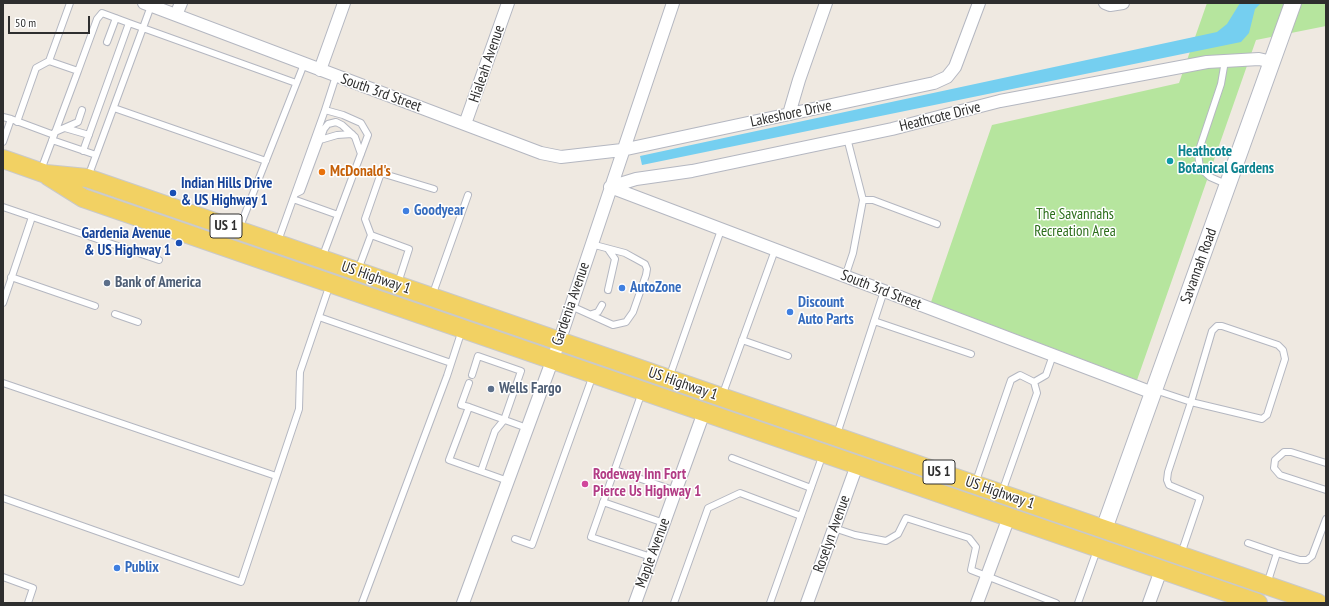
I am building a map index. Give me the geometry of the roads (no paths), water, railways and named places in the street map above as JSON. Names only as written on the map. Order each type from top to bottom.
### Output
[{"type":"main road","name":"US Highway 1","points":[[3,160],[43,173],[87,178],[1318,603]]},
{"type":"main road","name":"US Highway 1","points":[[43,173],[83,198],[824,452],[857,465],[1258,603]]},
{"type":"main road","points":[[281,266],[309,265],[322,259]]},
{"type":"main road","points":[[331,283],[342,276],[361,273]]},
{"type":"main road","points":[[1067,537],[1092,534],[1104,529]]},
{"type":"street","points":[[176,15],[181,3]]},
{"type":"street","points":[[320,70],[344,3]]},
{"type":"street","name":"Hialeah Avenue","points":[[465,124],[508,3]]},
{"type":"street","name":"Gardenia Avenue","points":[[462,603],[559,342],[622,150],[673,3]]},
{"type":"street","points":[[789,114],[799,80],[826,3]]},
{"type":"street","name":"Lakeshore Drive","points":[[622,150],[934,83],[947,77],[954,67],[979,3]]},
{"type":"street","points":[[1105,3],[1110,5],[1124,3]]},
{"type":"street","name":"Savannah Road","points":[[1104,529],[1293,3]]},
{"type":"street","name":"South 3rd Street","points":[[147,4],[541,153],[561,157],[622,150]]},
{"type":"street","name":"Heathcote Drive","points":[[610,188],[646,178],[692,171],[847,138],[1000,101],[1207,62],[1259,59],[1272,62]]},
{"type":"street","points":[[644,200],[642,192],[646,178]]},
{"type":"street","name":"South 3rd Street","points":[[610,188],[1154,392]]},
{"type":"street","name":"Maple Avenue","points":[[635,603],[704,412]]},
{"type":"street","name":"Roselyn Avenue","points":[[807,603],[857,465]]},
{"type":"street","points":[[977,603],[1009,517]]},
{"type":"street","points":[[1149,603],[1161,570]]},
{"type":"lane","points":[[3,142],[14,121],[36,68],[49,60],[70,3]]},
{"type":"lane","points":[[87,178],[143,28],[147,4]]},
{"type":"lane","points":[[43,173],[54,135],[97,18],[102,13],[296,83]]},
{"type":"lane","points":[[107,42],[116,18]]},
{"type":"lane","points":[[83,151],[129,23]]},
{"type":"lane","points":[[49,60],[78,71]]},
{"type":"lane","points":[[1225,61],[1221,84],[1198,153],[1200,168],[1210,177],[1228,184]]},
{"type":"lane","points":[[239,231],[304,64]]},
{"type":"lane","points":[[277,244],[336,76]]},
{"type":"lane","points":[[114,108],[266,161]]},
{"type":"lane","points":[[54,135],[78,122],[82,110]]},
{"type":"lane","points":[[322,259],[368,135],[361,123],[325,110]]},
{"type":"lane","points":[[3,117],[54,135],[83,151],[96,155]]},
{"type":"lane","points":[[294,197],[301,191],[324,129],[332,122],[342,125],[352,134],[361,154]]},
{"type":"lane","points":[[65,128],[89,135]]},
{"type":"lane","points":[[320,140],[337,135],[352,134]]},
{"type":"lane","points":[[845,277],[863,200],[847,138]]},
{"type":"lane","points":[[361,273],[371,235],[365,219],[381,173],[434,189]]},
{"type":"lane","points":[[432,297],[468,195]]},
{"type":"lane","points":[[294,197],[338,215]]},
{"type":"lane","points":[[863,200],[872,200],[937,224]]},
{"type":"lane","points":[[3,207],[160,260]]},
{"type":"lane","points":[[3,302],[32,217]]},
{"type":"lane","points":[[668,379],[721,230]]},
{"type":"lane","points":[[371,235],[409,249],[397,285]]},
{"type":"lane","points":[[571,306],[592,314],[613,325],[626,322],[633,312],[646,275],[647,269],[645,264],[625,253],[591,244]]},
{"type":"lane","points":[[608,249],[615,259],[608,290]]},
{"type":"lane","points":[[721,397],[775,250]]},
{"type":"lane","points":[[11,278],[95,306]]},
{"type":"lane","points":[[3,498],[241,582],[299,409],[300,372],[331,283]]},
{"type":"lane","points":[[836,437],[884,292]]},
{"type":"lane","points":[[592,314],[598,312],[602,305]]},
{"type":"lane","points":[[115,314],[138,322]]},
{"type":"lane","points":[[319,317],[451,363]]},
{"type":"lane","points":[[874,321],[971,354]]},
{"type":"lane","points":[[1154,392],[1191,402],[1262,419],[1267,415],[1285,359],[1283,350],[1278,345],[1222,326],[1217,326],[1212,331],[1191,402],[1168,472],[1167,480],[1169,485],[1200,498],[1180,555]]},
{"type":"lane","points":[[362,603],[463,328]]},
{"type":"lane","points":[[742,340],[788,356]]},
{"type":"lane","points":[[1034,382],[1046,375],[1053,355]]},
{"type":"lane","points":[[472,374],[478,356],[521,371],[504,420],[495,431],[481,471]]},
{"type":"lane","points":[[515,539],[532,545],[594,374]]},
{"type":"lane","points":[[975,484],[1011,380],[1020,375],[1034,382],[1037,393],[1001,493]]},
{"type":"lane","points":[[469,382],[462,405],[527,428]]},
{"type":"lane","points":[[3,383],[276,476]]},
{"type":"lane","points":[[643,391],[591,537],[651,558]]},
{"type":"lane","points":[[469,407],[450,460],[508,481]]},
{"type":"lane","points":[[770,603],[824,452]]},
{"type":"lane","points":[[1326,463],[1291,452],[1284,452],[1275,460],[1274,468],[1280,474],[1326,490]]},
{"type":"lane","points":[[732,458],[811,488]]},
{"type":"lane","points":[[615,470],[676,491]]},
{"type":"lane","points":[[674,603],[708,508],[740,492],[801,516]]},
{"type":"lane","points":[[604,502],[664,523]]},
{"type":"lane","points":[[834,528],[855,535],[886,541],[898,534],[906,518],[969,538],[976,547],[971,570],[1056,603]]},
{"type":"lane","points":[[1248,543],[1277,553],[1307,560],[1316,549],[1326,519]]},
{"type":"lane","points":[[1078,603],[1097,548]]},
{"type":"lane","points":[[1267,585],[1277,553]]},
{"type":"lane","points":[[3,577],[33,588],[28,603]]},
{"type":"water","points":[[1240,3],[1261,3],[1255,9],[1249,33],[1241,42],[642,165],[640,156],[1217,32],[1227,24]]},
{"type":"place","name":"Heathcote Botanical Gardens","points":[[1170,161]]},
{"type":"place","name":"McDonald's","points":[[322,172]]},
{"type":"place","name":"Indian Hills Drive & US Highway 1","points":[[173,193]]},
{"type":"place","name":"Goodyear","points":[[406,211]]},
{"type":"place","name":"Gardenia Avenue & US Highway 1","points":[[179,243]]},
{"type":"place","name":"Bank of America","points":[[107,283]]},
{"type":"place","name":"AutoZone","points":[[622,288]]},
{"type":"place","name":"Discount Auto Parts","points":[[790,312]]},
{"type":"place","name":"Wells Fargo","points":[[491,389]]},
{"type":"place","name":"Rodeway Inn Fort Pierce Us Highway 1","points":[[585,484]]},
{"type":"place","name":"Publix","points":[[117,568]]},
{"type":"park label","name":"The Savannahs Recreation Area","points":[[1075,224]]}]
